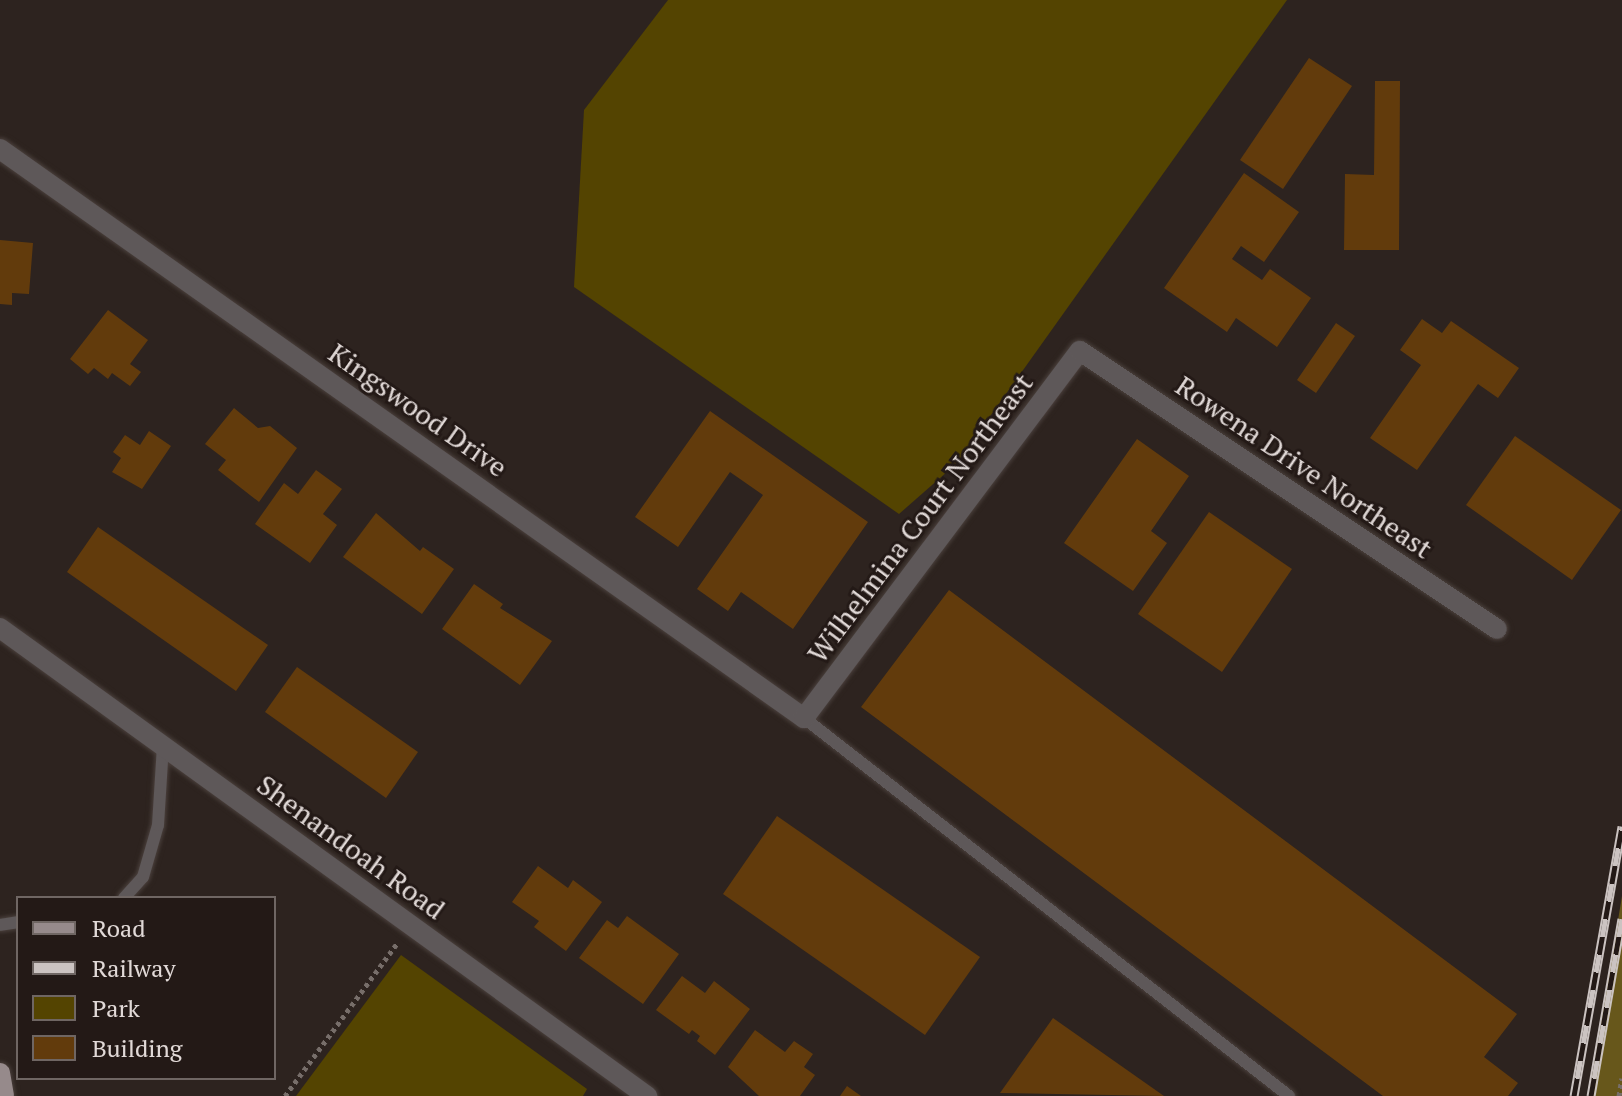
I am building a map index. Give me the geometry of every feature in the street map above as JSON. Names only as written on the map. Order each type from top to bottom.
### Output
[{"type":"main road","points":[[0,1073],[4,1096]]},
{"type":"street","name":"Kingswood Drive","points":[[0,149],[804,718]]},
{"type":"street","name":"Wilhelmina Court Northeast","points":[[804,718],[1080,351]]},
{"type":"street","name":"Rowena Drive Northeast","points":[[1080,351],[1497,629]]},
{"type":"street","name":"Shenandoah Road","points":[[0,628],[647,1096]]},
{"type":"street","name":"Shenandoah Road","points":[[0,640],[22,644]]},
{"type":"lane","points":[[804,718],[1289,1096]]},
{"type":"lane","points":[[126,896],[143,877],[158,825],[163,746]]},
{"type":"path","points":[[285,1096],[410,925]]},
{"type":"path","points":[[1619,1096],[1622,1078]]},
{"type":"green space","points":[[668,0],[1287,0],[956,464],[899,514],[574,287],[584,110]]},
{"type":"green space","points":[[401,955],[587,1089],[583,1096],[296,1096]]},
{"type":"shaded area","points":[[1622,896],[1622,1096],[1589,1096]]},
{"type":"building","points":[[1309,58],[1352,86],[1283,189],[1240,160]]},
{"type":"building","points":[[1375,81],[1400,81],[1399,250],[1344,250],[1345,174],[1374,175]]},
{"type":"building","points":[[1244,173],[1299,212],[1264,262],[1241,246],[1232,259],[1262,280],[1270,269],[1311,298],[1277,347],[1236,318],[1227,332],[1164,288]]},
{"type":"building","points":[[0,240],[33,243],[29,294],[12,293],[12,305],[0,304]]},
{"type":"building","points":[[108,310],[148,340],[130,364],[141,372],[130,386],[112,373],[108,379],[94,368],[88,374],[70,359]]},
{"type":"building","points":[[1422,319],[1442,333],[1451,321],[1519,368],[1498,398],[1478,384],[1417,470],[1370,438],[1421,365],[1400,350]]},
{"type":"building","points":[[1336,323],[1355,336],[1316,393],[1297,380]]},
{"type":"building","points":[[234,408],[258,428],[270,426],[297,448],[259,502],[218,470],[226,460],[205,444]]},
{"type":"building","points":[[710,411],[868,522],[793,629],[741,592],[728,611],[697,589],[763,495],[730,472],[678,547],[635,517]]},
{"type":"building","points":[[149,431],[171,446],[142,489],[112,472],[121,458],[113,452],[125,435],[140,445]]},
{"type":"building","points":[[1515,436],[1621,510],[1572,580],[1466,505]]},
{"type":"building","points":[[1137,439],[1189,476],[1151,531],[1167,543],[1133,591],[1064,543]]},
{"type":"building","points":[[316,470],[342,489],[323,514],[337,525],[310,563],[255,524],[284,483],[298,494]]},
{"type":"building","points":[[1209,512],[1292,569],[1222,672],[1138,614]]},
{"type":"building","points":[[376,513],[420,551],[423,547],[454,569],[422,614],[343,557]]},
{"type":"building","points":[[98,527],[268,645],[236,691],[67,572]]},
{"type":"building","points":[[474,584],[503,604],[500,608],[552,641],[520,685],[442,629]]},
{"type":"building","points":[[949,590],[1517,1014],[1484,1057],[1518,1083],[1508,1096],[1383,1096],[861,707]]},
{"type":"building","points":[[297,667],[418,752],[386,798],[265,712]]},
{"type":"building","points":[[777,816],[980,957],[925,1035],[723,894]]},
{"type":"building","points":[[538,866],[568,888],[573,880],[602,902],[566,951],[534,927],[539,921],[512,902]]},
{"type":"building","points":[[627,916],[679,954],[643,1004],[579,958],[607,920],[618,928]]},
{"type":"building","points":[[682,976],[705,993],[714,981],[750,1009],[715,1055],[697,1041],[700,1036],[692,1030],[689,1034],[656,1010]]},
{"type":"building","points":[[1053,1018],[1164,1096],[1000,1093]]},
{"type":"building","points":[[755,1030],[785,1052],[794,1041],[813,1054],[804,1067],[815,1075],[800,1096],[759,1096],[728,1067]]},
{"type":"building","points":[[847,1086],[861,1096],[840,1096]]},
{"type":"railway","points":[[1574,1096],[1622,826]]},
{"type":"railway","points":[[1591,1096],[1622,919]]}]
